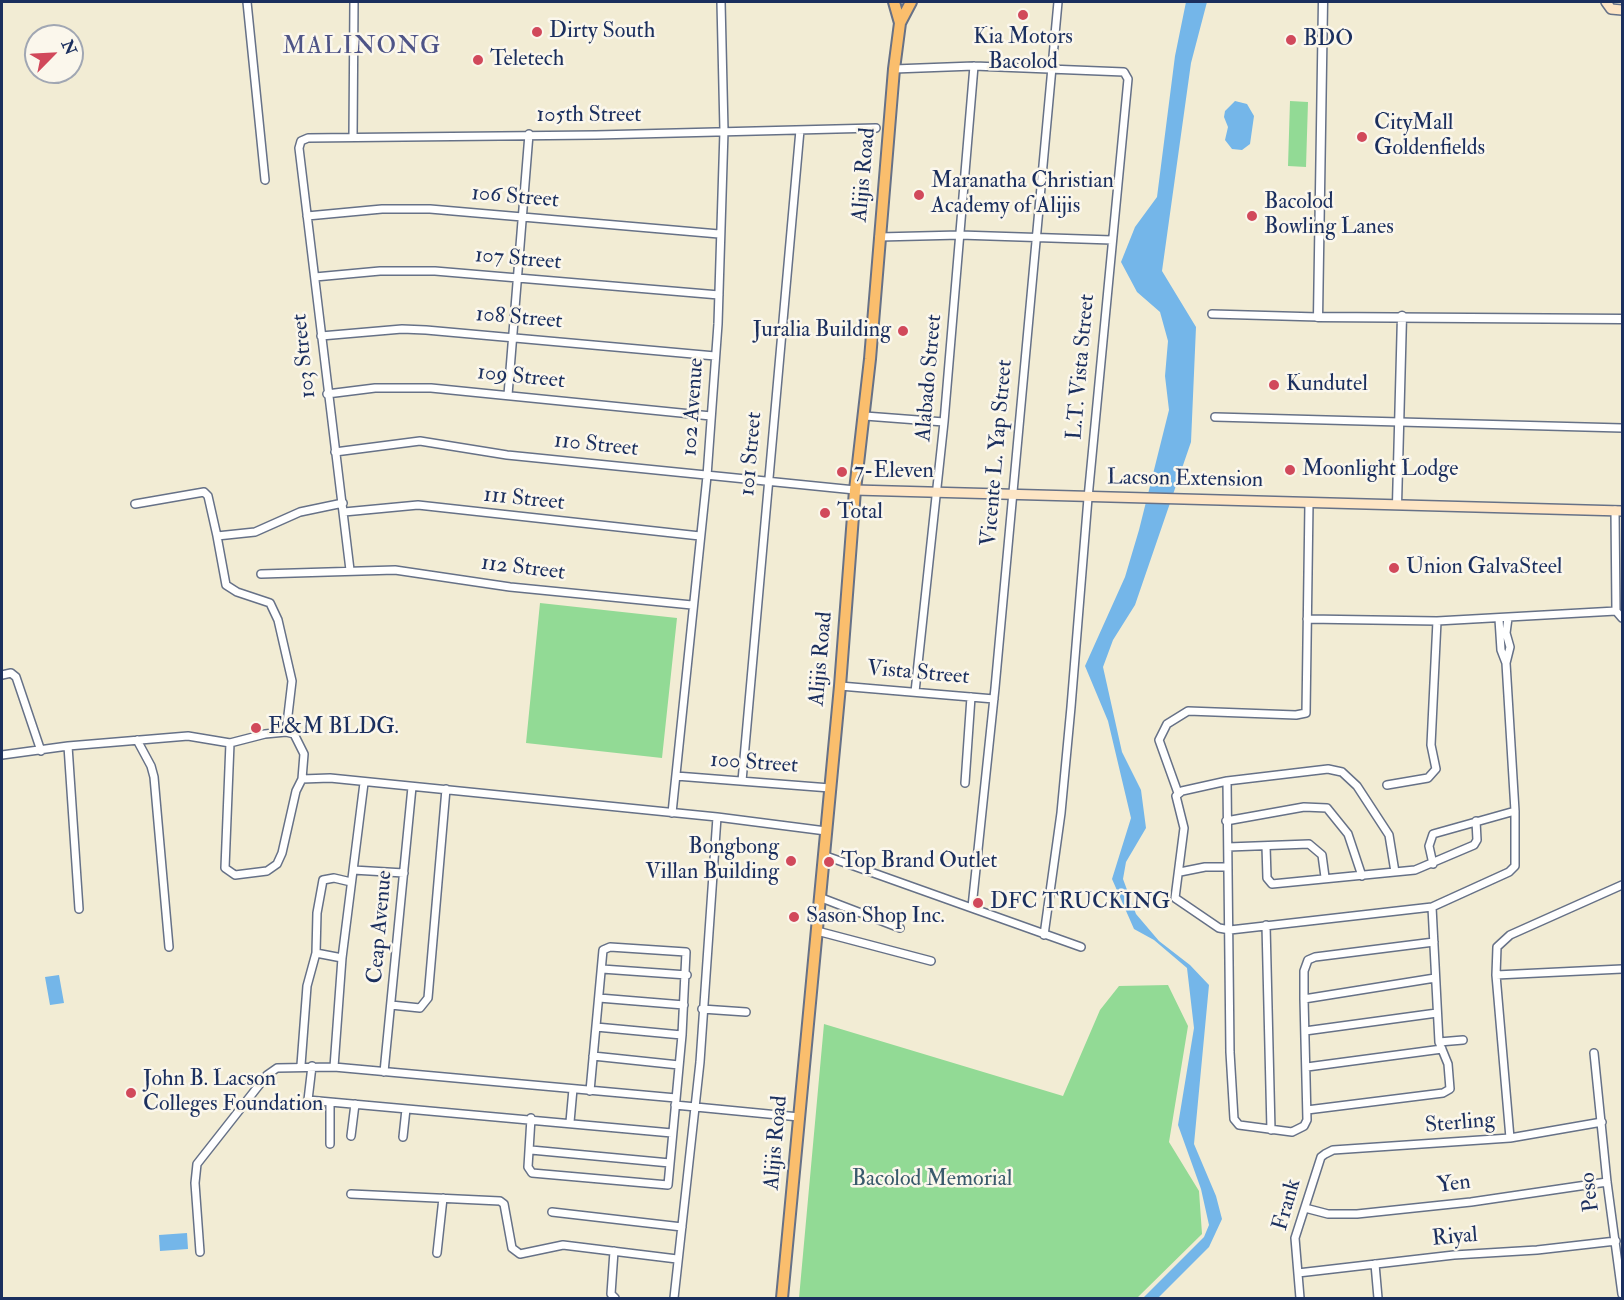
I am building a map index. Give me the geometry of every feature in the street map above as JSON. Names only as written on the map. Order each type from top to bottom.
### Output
[{"type":"main road","name":"Alijis Road","points":[[894,2],[900,23]]},
{"type":"main road","name":"Alijis Road","points":[[782,1299],[840,686],[855,490],[865,416],[894,69],[900,23],[911,2]]},
{"type":"main road","points":[[1606,2],[1611,9],[1623,10]]},
{"type":"main road","name":"Lacson Extension","points":[[855,490],[1088,498],[1619,510]]},
{"type":"street","points":[[246,2],[265,180]]},
{"type":"street","points":[[353,137],[354,2]]},
{"type":"street","name":"102 Avenue","points":[[672,813],[707,476],[719,295],[719,234],[724,131],[721,2]]},
{"type":"street","name":"Vicente L. Yap Street","points":[[972,907],[994,699],[1058,2]]},
{"type":"street","points":[[1318,316],[1323,2]]},
{"type":"street","points":[[894,69],[974,66],[1051,69]]},
{"type":"street","name":"Alabado Street","points":[[915,692],[944,422],[974,66]]},
{"type":"street","name":"L.T. Vista Street","points":[[1044,935],[1061,813],[1128,76],[1124,72],[1051,69]]},
{"type":"street","name":"105th Street","points":[[303,140],[353,137],[876,128]]},
{"type":"street","name":"101 Street","points":[[742,781],[800,130]]},
{"type":"street","points":[[508,395],[529,135]]},
{"type":"street","name":"103 Street","points":[[303,140],[299,148],[327,394],[345,512],[350,570]]},
{"type":"street","name":"106 Street","points":[[307,216],[403,208],[719,234]]},
{"type":"street","points":[[879,237],[960,235],[1112,240]]},
{"type":"street","name":"107 Street","points":[[315,278],[403,270],[719,295]]},
{"type":"street","points":[[1212,314],[1623,319]]},
{"type":"street","points":[[1397,504],[1402,315]]},
{"type":"street","name":"108 Street","points":[[321,336],[402,329],[513,336],[715,356]]},
{"type":"street","name":"109 Street","points":[[327,394],[395,387],[508,395],[711,416]]},
{"type":"street","points":[[865,416],[944,422]]},
{"type":"street","points":[[1215,417],[1623,428]]},
{"type":"street","name":"110 Street","points":[[335,452],[420,441],[507,455],[855,490]]},
{"type":"street","points":[[135,504],[204,492],[208,496],[226,585],[237,592],[270,603],[278,620],[292,681],[286,732]]},
{"type":"street","points":[[217,536],[255,532],[310,508],[343,503]]},
{"type":"street","points":[[1309,503],[1305,713],[1296,715],[1188,711],[1167,724],[1159,740],[1178,793],[1184,828],[1175,898],[1179,903],[1219,928],[1230,930],[1432,907],[1513,869],[1515,811],[1506,663],[1510,647],[1506,633],[1508,618]]},
{"type":"street","name":"111 Street","points":[[345,512],[418,505],[700,536]]},
{"type":"street","points":[[1619,510],[1616,611],[1623,618]]},
{"type":"street","name":"112 Street","points":[[261,574],[395,570],[510,587],[692,605]]},
{"type":"street","points":[[1307,619],[1437,621],[1616,611]]},
{"type":"street","points":[[1499,619],[1501,650],[1506,663]]},
{"type":"street","points":[[1387,785],[1428,778],[1436,769],[1431,745],[1437,621]]},
{"type":"street","points":[[2,675],[11,673],[16,677],[41,751]]},
{"type":"street","name":"Vista Street","points":[[840,686],[994,699]]},
{"type":"street","points":[[965,783],[971,697]]},
{"type":"street","points":[[2,756],[68,746],[188,736],[230,743],[256,735],[286,732],[294,734],[304,754],[302,779],[296,791],[278,864],[259,873],[235,875],[228,872],[225,862],[230,743]]},
{"type":"street","points":[[137,740],[151,766],[154,777],[170,947]]},
{"type":"street","points":[[68,746],[79,909]]},
{"type":"street","points":[[1178,793],[1227,781],[1328,769],[1342,772],[1357,786],[1389,835],[1395,872]]},
{"type":"street","name":"100 Street","points":[[676,776],[830,788]]},
{"type":"street","points":[[302,779],[330,777],[364,783],[446,789],[717,817],[826,831]]},
{"type":"street","points":[[1227,781],[1230,1052],[1234,1119],[1242,1126],[1286,1133],[1300,1130],[1307,1120],[1304,999],[1305,971],[1308,960],[1315,957],[1434,942]]},
{"type":"street","points":[[334,1066],[342,958],[364,783]]},
{"type":"street","name":"Ceap Avenue","points":[[384,1072],[412,786]]},
{"type":"street","points":[[392,1005],[420,1008],[428,998],[446,789]]},
{"type":"street","points":[[1226,821],[1304,807],[1327,808],[1348,834],[1362,876]]},
{"type":"street","points":[[1432,864],[1429,846],[1433,834],[1515,811]]},
{"type":"street","points":[[674,1299],[694,1107],[717,817]]},
{"type":"street","points":[[1266,846],[1267,879],[1272,884],[1325,877],[1362,876],[1415,870],[1474,845],[1477,840],[1476,821]]},
{"type":"street","points":[[1228,847],[1302,842],[1315,846],[1323,859],[1325,877]]},
{"type":"street","points":[[823,855],[1082,947]]},
{"type":"street","points":[[1180,872],[1205,867],[1228,867]]},
{"type":"street","points":[[353,870],[404,873]]},
{"type":"street","points":[[301,1065],[307,986],[316,953],[317,913],[323,880],[334,878],[351,882]]},
{"type":"street","points":[[1510,1137],[1496,975],[1497,947],[1510,935],[1623,885]]},
{"type":"street","points":[[819,897],[900,928]]},
{"type":"street","points":[[1307,1110],[1447,1092],[1451,1085],[1441,1045],[1437,1013],[1432,907]]},
{"type":"street","points":[[1266,925],[1271,1130]]},
{"type":"street","points":[[816,931],[931,961]]},
{"type":"street","points":[[531,1118],[531,1150],[528,1167],[532,1173],[664,1186],[669,1182],[688,955],[683,952],[609,946],[603,950],[590,1091]]},
{"type":"street","points":[[316,953],[342,958]]},
{"type":"street","points":[[602,969],[687,975]]},
{"type":"street","points":[[1496,975],[1623,969]]},
{"type":"street","points":[[1304,999],[1435,978]]},
{"type":"street","points":[[598,998],[684,1005]]},
{"type":"street","points":[[702,1010],[746,1012]]},
{"type":"street","points":[[1305,1031],[1437,1013]]},
{"type":"street","points":[[596,1027],[682,1035]]},
{"type":"street","points":[[1307,1067],[1463,1040]]},
{"type":"street","name":"Peso","points":[[1594,1053],[1607,1182],[1623,1294]]},
{"type":"street","points":[[593,1056],[679,1065]]},
{"type":"street","points":[[200,1252],[195,1183],[197,1164],[267,1075],[277,1068],[301,1065],[334,1066],[573,1089],[675,1101],[694,1107],[799,1117]]},
{"type":"street","points":[[312,1066],[308,1100],[531,1118],[672,1133]]},
{"type":"street","points":[[570,1122],[573,1089]]},
{"type":"street","points":[[330,1102],[330,1144]]},
{"type":"street","points":[[351,1136],[356,1104]]},
{"type":"street","points":[[403,1137],[406,1109]]},
{"type":"street","name":"Sterling","points":[[1321,1157],[1333,1150],[1510,1137],[1602,1122]]},
{"type":"street","points":[[531,1150],[670,1163]]},
{"type":"street","name":"Frank","points":[[1300,1299],[1295,1238],[1321,1157]]},
{"type":"street","name":"Yen","points":[[1305,1208],[1328,1215],[1386,1211],[1607,1182]]},
{"type":"street","points":[[351,1194],[500,1201],[504,1204],[512,1248],[520,1254],[563,1245],[677,1258]]},
{"type":"street","points":[[437,1253],[443,1198]]},
{"type":"street","points":[[552,1212],[682,1227]]},
{"type":"street","name":"Riyal","points":[[1298,1273],[1616,1241]]},
{"type":"street","points":[[614,1251],[611,1294],[615,1299]]},
{"type":"street","points":[[1375,1264],[1378,1299]]},
{"type":"green space","points":[[1290,101],[1308,102],[1306,167],[1288,166]]},
{"type":"green space","points":[[540,603],[677,618],[662,758],[526,743]]},
{"type":"green space","name":"Bacolod Memorial","points":[[1168,985],[1188,1026],[1169,1142],[1199,1191],[1202,1234],[1137,1298],[799,1298],[824,1024],[1063,1096],[1100,1010],[1119,986]]},
{"type":"water","points":[[1186,2],[1207,2],[1191,63],[1162,271],[1196,327],[1191,442],[1135,605],[1113,640],[1103,667],[1122,752],[1141,790],[1146,828],[1126,862],[1123,879],[1136,914],[1159,941],[1190,965],[1209,985],[1194,1144],[1216,1196],[1222,1219],[1209,1247],[1158,1298],[1143,1298],[1204,1237],[1209,1225],[1201,1189],[1178,1125],[1194,1028],[1187,968],[1154,940],[1134,929],[1112,879],[1131,818],[1108,721],[1085,666],[1125,577],[1169,410],[1165,376],[1168,341],[1160,312],[1137,292],[1121,262],[1135,227],[1157,197],[1175,56]]},
{"type":"water","points":[[1235,101],[1247,104],[1254,116],[1250,144],[1242,150],[1232,149],[1225,140],[1228,127],[1224,117],[1225,111]]},
{"type":"water","points":[[59,975],[64,1003],[50,1005],[45,977]]},
{"type":"water","points":[[187,1233],[188,1249],[160,1251],[159,1235]]},
{"type":"place","name":"Kia Motors Bacolod","points":[[1023,15]]},
{"type":"place","name":"Dirty South","points":[[537,32]]},
{"type":"place","name":"BDO","points":[[1291,40]]},
{"type":"place","name":"Teletech","points":[[478,60]]},
{"type":"place","name":"CityMall Goldenfields","points":[[1362,137]]},
{"type":"place","name":"Maranatha Christian Academy of Alijis","points":[[919,195]]},
{"type":"place","name":"Bacolod Bowling Lanes","points":[[1252,216]]},
{"type":"place","name":"Juralia Building","points":[[903,331]]},
{"type":"place","name":"Kundutel","points":[[1274,385]]},
{"type":"place","name":"Moonlight Lodge","points":[[1290,470]]},
{"type":"place","name":"7-Eleven","points":[[842,472]]},
{"type":"place","name":"Total","points":[[825,513]]},
{"type":"place","name":"Union GalvaSteel","points":[[1394,568]]},
{"type":"place","name":"E&M BLDG.","points":[[256,728]]},
{"type":"place","name":"Bongbong Villan Building","points":[[791,861]]},
{"type":"place","name":"Top Brand Outlet","points":[[829,862]]},
{"type":"place","name":"DFC TRUCKING","points":[[978,903]]},
{"type":"place","name":"Sason Shop Inc.","points":[[794,917]]},
{"type":"place","name":"John B. Lacson Colleges Foundation","points":[[131,1093]]},
{"type":"district","name":"MALINONG","points":[[362,48]]}]
